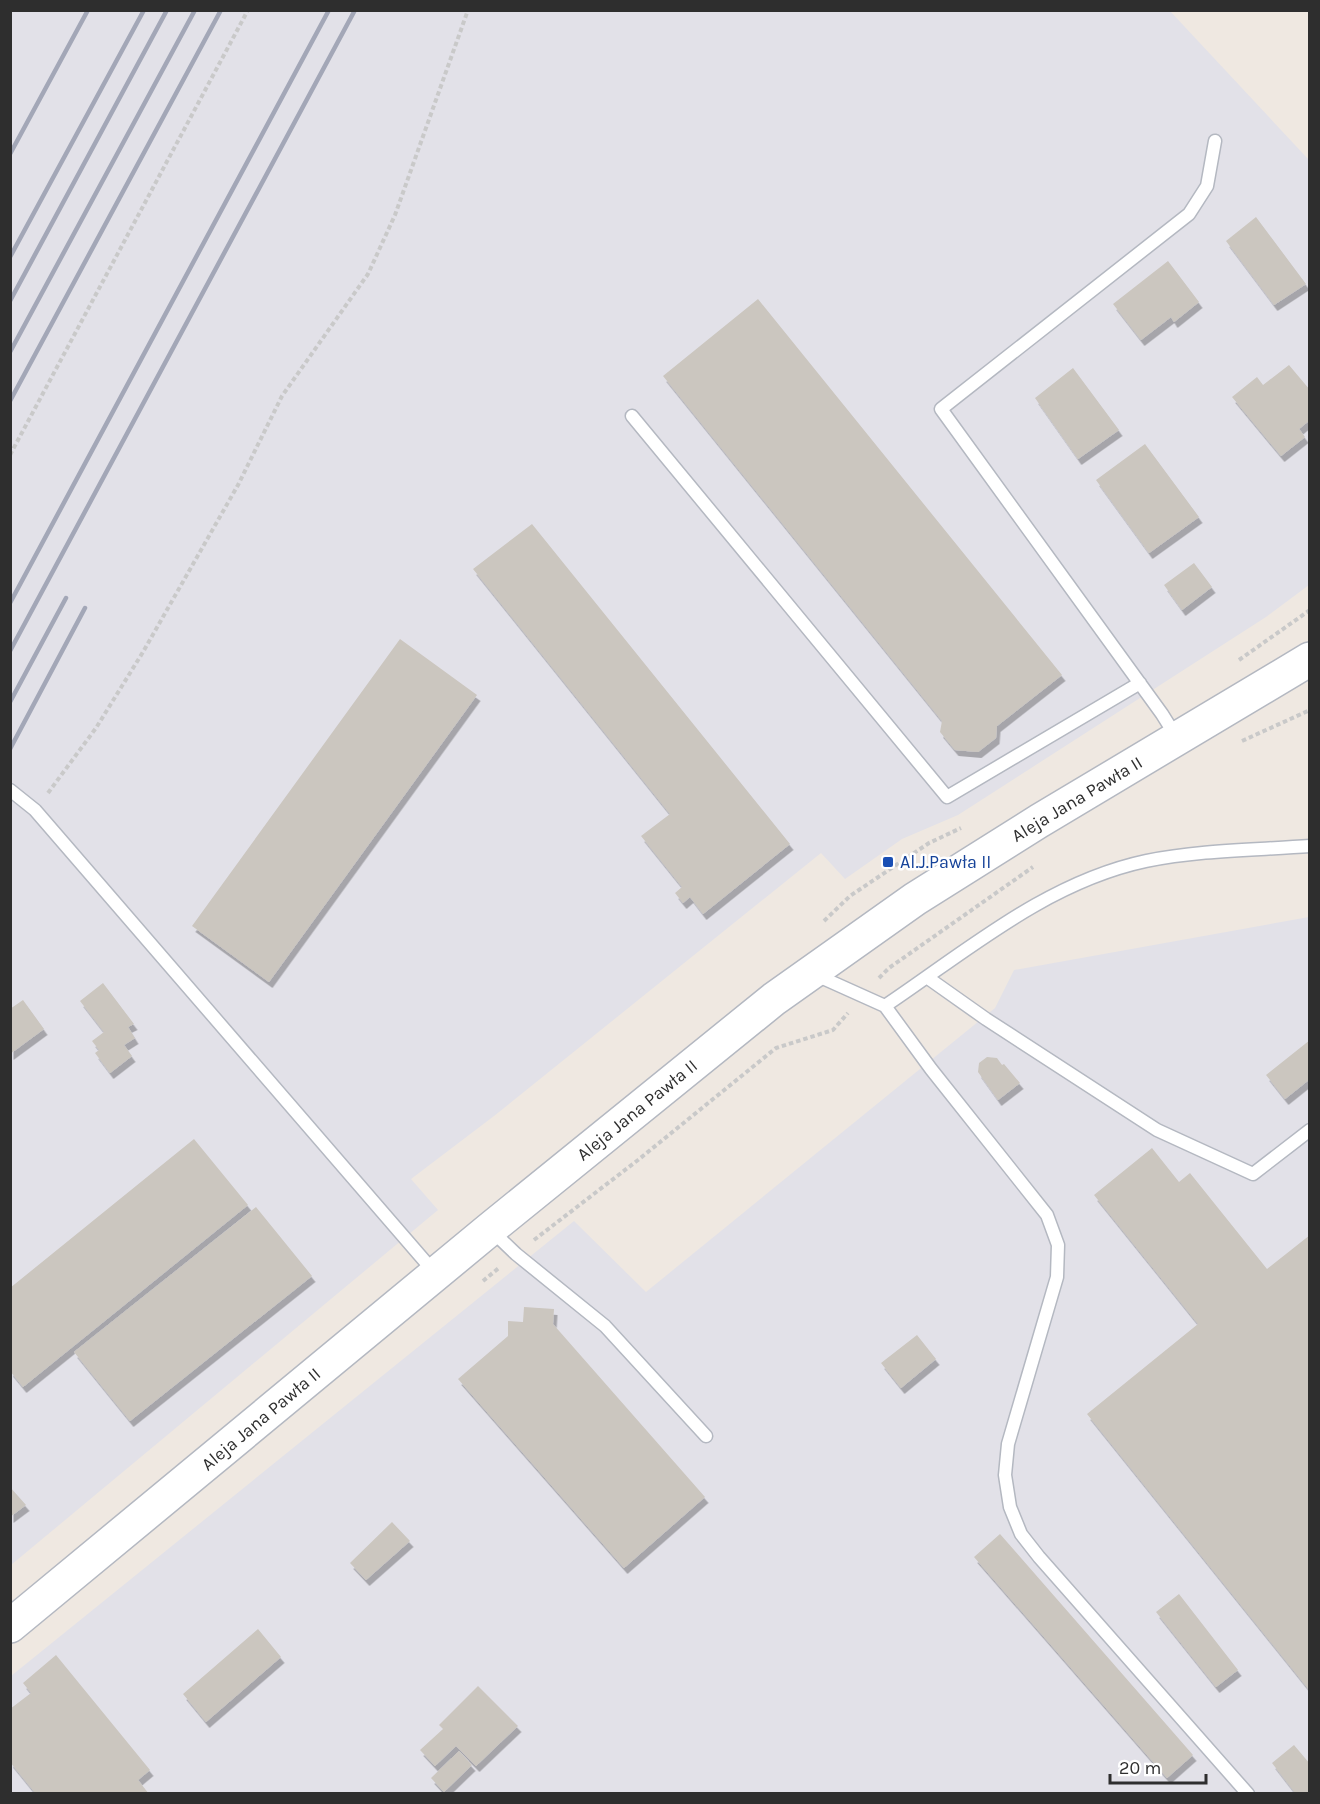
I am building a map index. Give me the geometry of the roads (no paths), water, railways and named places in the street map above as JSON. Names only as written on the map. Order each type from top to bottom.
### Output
[{"type":"main road","name":"Aleja Jana Pawła II","points":[[10,1626],[490,1229],[774,999],[915,899],[1310,659]]},
{"type":"lane","points":[[1178,739],[1140,683],[941,409],[1189,214],[1207,186],[1215,141]]},
{"type":"lane","points":[[632,416],[947,797],[1140,683]]},
{"type":"lane","points":[[10,790],[35,810],[436,1274]]},
{"type":"lane","points":[[885,1006],[1022,912],[1086,879],[1146,861],[1310,846]]},
{"type":"lane","points":[[811,972],[885,1006],[931,1070],[1047,1215],[1058,1245],[1057,1277],[1008,1444],[1005,1475],[1010,1507],[1021,1534],[1039,1557],[1248,1794]]},
{"type":"lane","points":[[928,978],[986,1019],[1157,1130],[1253,1174],[1310,1130]]},
{"type":"lane","points":[[490,1229],[516,1254],[605,1326],[706,1436]]},
{"type":"railway","points":[[10,154],[88,10]]},
{"type":"railway","points":[[10,257],[144,10]]},
{"type":"railway","points":[[10,301],[167,10]]},
{"type":"railway","points":[[10,352],[195,10]]},
{"type":"railway","points":[[10,401],[221,10]]},
{"type":"railway","points":[[10,603],[329,10]]},
{"type":"railway","points":[[10,651],[355,10]]},
{"type":"railway","points":[[10,702],[66,598]]},
{"type":"railway","points":[[10,749],[85,608]]},
{"type":"place","name":"Al.J.Pawła II","points":[[888,862]]}]
